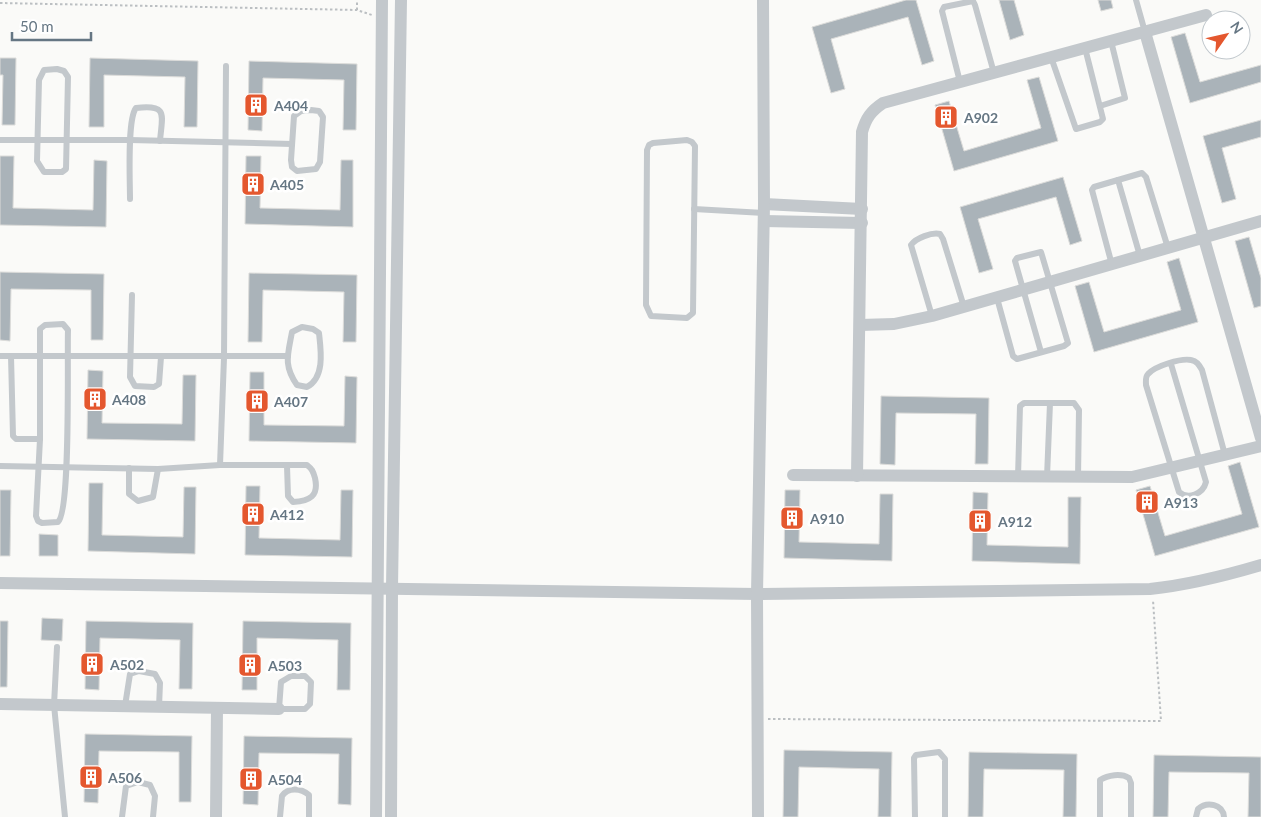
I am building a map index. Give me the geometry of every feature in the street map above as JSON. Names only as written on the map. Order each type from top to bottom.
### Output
[{"type":"street","points":[[376,817],[382,0]]},
{"type":"street","points":[[391,817],[392,588],[401,0]]},
{"type":"street","points":[[758,817],[757,594],[764,213],[763,0]]},
{"type":"street","points":[[857,476],[862,132],[865,120],[872,110],[883,103],[1201,16]]},
{"type":"street","points":[[1146,32],[1261,438]]},
{"type":"street","points":[[764,213],[862,209]]},
{"type":"street","points":[[764,213],[862,223]]},
{"type":"street","points":[[860,325],[894,324],[932,316],[1261,221]]},
{"type":"street","points":[[793,475],[1047,478],[1132,477],[1171,470],[1261,446]]},
{"type":"street","points":[[0,583],[757,594],[1152,588],[1180,586],[1213,579],[1261,565]]},
{"type":"street","points":[[0,704],[279,709]]},
{"type":"street","points":[[216,817],[217,708]]},
{"type":"lane","points":[[1136,0],[1146,32]]},
{"type":"lane","points":[[960,82],[942,11],[944,7],[973,1],[994,73]]},
{"type":"lane","points":[[1100,106],[1125,98],[1111,41]]},
{"type":"lane","points":[[1051,58],[1076,129],[1100,122],[1103,119],[1085,48]]},
{"type":"lane","points":[[220,465],[224,358],[226,66]]},
{"type":"lane","points":[[57,69],[64,71],[68,77],[66,141],[66,169],[56,173],[44,172],[37,161],[40,75],[44,70],[57,69]]},
{"type":"lane","points":[[130,199],[130,140],[132,113],[136,108],[153,106],[163,114],[160,142]]},
{"type":"lane","points":[[301,111],[319,111],[323,117],[320,162],[316,169],[296,171],[292,167],[292,144],[294,116],[301,111]]},
{"type":"lane","points":[[0,140],[130,140],[292,144]]},
{"type":"lane","points":[[692,142],[695,146],[694,209],[693,313],[687,318],[651,316],[646,305],[647,150],[649,145],[653,143],[692,142]]},
{"type":"lane","points":[[1112,265],[1092,190],[1094,187],[1144,174],[1168,248]]},
{"type":"lane","points":[[1118,180],[1140,256]]},
{"type":"lane","points":[[694,209],[764,213]]},
{"type":"lane","points":[[932,316],[911,245],[914,241],[935,233],[940,234],[943,239],[964,307]]},
{"type":"lane","points":[[997,298],[1013,356],[1017,359],[1041,352],[1068,343],[1041,252],[1017,258],[1015,261],[1041,352]]},
{"type":"lane","points":[[132,295],[130,377],[135,386],[154,387],[158,384],[161,357]]},
{"type":"lane","points":[[63,324],[68,330],[67,467],[62,519],[58,522],[42,523],[38,521],[36,516],[40,439],[38,356],[40,329],[45,325],[63,324]]},
{"type":"lane","points":[[302,327],[313,329],[318,333],[319,375],[314,383],[306,387],[297,385],[290,374],[288,356],[292,332],[302,327]]},
{"type":"lane","points":[[0,356],[224,358],[288,356]]},
{"type":"lane","points":[[12,356],[13,436],[16,439],[40,439]]},
{"type":"lane","points":[[1171,364],[1206,482],[1204,489],[1189,496],[1184,496],[1179,492],[1171,470],[1146,378],[1155,369],[1171,364],[1192,360],[1202,370],[1225,455]]},
{"type":"lane","points":[[1018,477],[1020,406],[1024,403],[1074,403],[1078,406],[1078,478]]},
{"type":"lane","points":[[1047,478],[1050,403]]},
{"type":"lane","points":[[0,466],[158,469],[220,465],[287,466],[307,464],[313,469],[317,489],[315,495],[307,501],[293,502],[288,496],[287,466]]},
{"type":"lane","points":[[129,468],[129,494],[138,500],[153,497],[158,469]]},
{"type":"lane","points":[[56,647],[54,705],[65,817]]},
{"type":"lane","points":[[125,706],[130,674],[139,671],[155,674],[160,683],[159,707]]},
{"type":"lane","points":[[305,676],[310,680],[312,685],[308,707],[302,709],[279,709],[281,682],[285,678],[305,676]]},
{"type":"lane","points":[[915,817],[914,758],[916,755],[939,752],[945,759],[945,817]]},
{"type":"lane","points":[[1100,817],[1100,780],[1106,776],[1126,776],[1130,778],[1131,817]]},
{"type":"lane","points":[[122,817],[126,786],[138,782],[150,785],[155,796],[154,817]]},
{"type":"lane","points":[[280,817],[282,796],[291,790],[302,790],[309,795],[309,817]]},
{"type":"lane","points":[[1196,817],[1198,809],[1206,804],[1221,808],[1224,817]]},
{"type":"path","points":[[357,0],[357,10]]},
{"type":"path","points":[[0,3],[357,10],[382,18]]},
{"type":"path","points":[[758,719],[956,722],[1161,721],[1152,588]]},
{"type":"building","points":[[906,0],[916,0],[934,61],[922,65],[908,17],[831,39],[845,89],[831,93],[812,27]]},
{"type":"building","points":[[999,0],[1014,0],[1024,35],[1010,40]]},
{"type":"building","points":[[1098,0],[1111,0],[1113,8],[1101,11]]},
{"type":"building","points":[[1185,33],[1200,82],[1261,65],[1261,82],[1190,103],[1171,37]]},
{"type":"building","points":[[0,58],[16,58],[15,125],[2,125],[3,75],[0,75]]},
{"type":"building","points":[[90,58],[198,61],[197,127],[184,127],[185,77],[104,75],[104,127],[89,127]]},
{"type":"building","name":"A404","points":[[249,61],[357,64],[356,130],[343,130],[344,80],[263,78],[262,131],[248,130]]},
{"type":"building","name":"A902","points":[[1039,77],[1058,141],[954,171],[935,105],[949,101],[964,151],[1041,128],[1027,80]]},
{"type":"building","points":[[1261,120],[1261,137],[1222,148],[1236,199],[1222,203],[1203,136]]},
{"type":"building","points":[[0,156],[14,156],[13,208],[93,210],[94,160],[107,161],[106,227],[0,225]]},
{"type":"building","name":"A405","points":[[246,156],[261,156],[260,208],[340,210],[341,160],[353,160],[353,227],[245,224]]},
{"type":"building","points":[[1063,177],[1082,241],[1070,245],[1056,197],[978,219],[993,269],[979,273],[960,207]]},
{"type":"building","points":[[1249,237],[1261,278],[1261,306],[1254,308],[1235,241]]},
{"type":"building","points":[[1179,258],[1198,322],[1094,352],[1075,286],[1089,282],[1104,332],[1181,310],[1167,262]]},
{"type":"building","points":[[0,272],[104,274],[103,340],[91,340],[91,290],[11,289],[10,341],[0,340]]},
{"type":"building","points":[[249,273],[357,275],[356,342],[343,342],[344,292],[263,290],[262,342],[248,342]]},
{"type":"building","name":"A408","points":[[88,370],[103,371],[102,423],[182,424],[183,375],[196,375],[195,441],[87,439]]},
{"type":"building","name":"A407","points":[[250,372],[264,372],[264,425],[344,426],[345,376],[357,377],[356,443],[249,441]]},
{"type":"building","points":[[881,396],[989,398],[988,464],[975,464],[976,414],[896,413],[895,465],[880,464]]},
{"type":"building","name":"A913","points":[[1240,462],[1259,527],[1155,556],[1136,490],[1150,486],[1165,536],[1242,514],[1228,466]]},
{"type":"building","points":[[89,483],[103,483],[102,535],[183,537],[184,487],[196,487],[195,554],[88,551]]},
{"type":"building","name":"A412","points":[[246,486],[260,486],[259,538],[340,540],[341,490],[353,490],[352,557],[245,555]]},
{"type":"building","points":[[0,490],[11,490],[10,556],[0,556]]},
{"type":"building","name":"A910","points":[[785,490],[800,490],[799,542],[879,544],[880,494],[893,494],[892,561],[784,558]]},
{"type":"building","name":"A912","points":[[973,492],[988,493],[987,545],[1068,547],[1068,497],[1081,497],[1080,564],[972,561]]},
{"type":"building","points":[[39,534],[58,535],[58,556],[39,556]]},
{"type":"building","points":[[42,618],[63,619],[62,641],[41,640]]},
{"type":"building","points":[[0,621],[8,621],[7,687],[0,687]]},
{"type":"building","name":"A502","points":[[86,621],[193,623],[192,689],[179,689],[180,640],[100,638],[99,690],[85,689]]},
{"type":"building","name":"A503","points":[[243,621],[351,623],[350,690],[337,690],[338,640],[257,638],[257,690],[242,690]]},
{"type":"building","name":"A506","points":[[85,734],[192,736],[191,802],[179,802],[179,752],[99,751],[98,803],[84,802]]},
{"type":"building","name":"A504","points":[[244,736],[352,738],[351,805],[338,804],[339,754],[259,753],[258,805],[243,804]]},
{"type":"building","points":[[784,750],[892,752],[891,817],[878,817],[879,769],[799,767],[798,817],[783,817]]},
{"type":"building","points":[[969,752],[1077,754],[1076,817],[1063,817],[1064,770],[984,769],[983,817],[968,817]]},
{"type":"building","points":[[1154,755],[1261,757],[1261,817],[1248,817],[1249,773],[1169,772],[1168,817],[1153,817]]},
{"type":"place","name":"A404","points":[[256,105]]},
{"type":"place","name":"A902","points":[[946,117]]},
{"type":"place","name":"A405","points":[[253,184]]},
{"type":"place","name":"A408","points":[[95,399]]},
{"type":"place","name":"A407","points":[[257,401]]},
{"type":"place","name":"A913","points":[[1147,502]]},
{"type":"place","name":"A412","points":[[253,514]]},
{"type":"place","name":"A910","points":[[792,518]]},
{"type":"place","name":"A912","points":[[980,521]]},
{"type":"place","name":"A502","points":[[92,664]]},
{"type":"place","name":"A503","points":[[250,665]]},
{"type":"place","name":"A506","points":[[91,777]]},
{"type":"place","name":"A504","points":[[251,779]]}]
